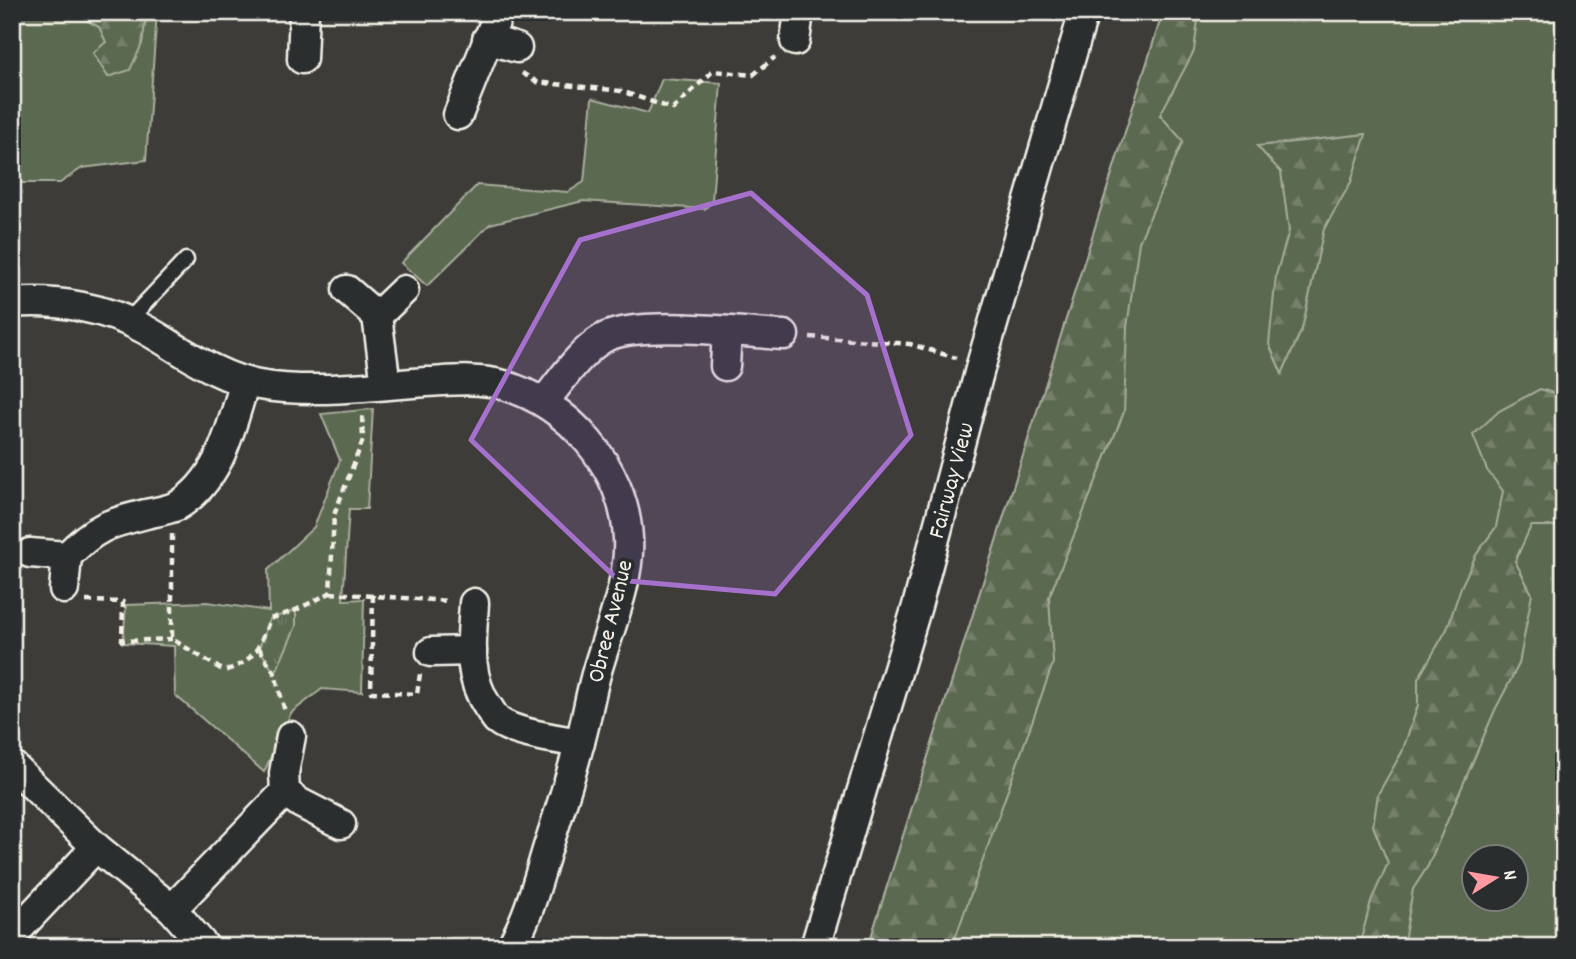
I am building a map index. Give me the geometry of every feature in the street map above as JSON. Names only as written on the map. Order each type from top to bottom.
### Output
[{"type":"street","points":[[458,115],[499,12]]},
{"type":"street","points":[[795,41],[799,12]]},
{"type":"street","name":"Fairway View","points":[[816,947],[917,606],[981,365],[1084,12]]},
{"type":"street","points":[[295,20],[302,59]]},
{"type":"street","points":[[487,39],[517,48]]},
{"type":"street","points":[[373,386],[377,316],[404,289]]},
{"type":"street","points":[[347,290],[377,316]]},
{"type":"street","name":"Obree Avenue","points":[[12,303],[86,307],[143,328],[200,363],[246,382],[290,390],[462,380],[500,384],[544,402],[577,428],[607,466],[619,496],[628,539],[623,584],[595,678],[580,743],[524,924],[512,947]]},
{"type":"street","points":[[544,402],[583,356],[603,338],[624,330],[649,328],[784,335]]},
{"type":"street","points":[[725,366],[727,332]]},
{"type":"street","points":[[71,595],[67,556],[87,535],[110,523],[176,506],[217,465],[246,382]]},
{"type":"street","points":[[30,553],[67,556]]},
{"type":"street","points":[[474,603],[471,661],[474,678],[482,698],[498,720],[524,732],[580,743]]},
{"type":"street","points":[[431,652],[472,651]]},
{"type":"street","points":[[172,909],[285,792],[284,773],[291,736]]},
{"type":"street","points":[[12,765],[96,847],[172,909],[205,947]]},
{"type":"street","points":[[285,792],[300,803],[341,824]]},
{"type":"street","points":[[12,936],[96,847]]},
{"type":"lane","points":[[127,322],[186,260]]},
{"type":"path","points":[[517,48],[520,72],[537,82],[621,91],[674,109],[713,71],[753,75],[795,41]]},
{"type":"path","points":[[784,335],[910,344],[981,365]]},
{"type":"path","points":[[330,593],[334,514],[363,440],[373,386]]},
{"type":"path","points":[[172,639],[172,523],[176,506]]},
{"type":"path","points":[[71,595],[123,602],[122,640],[172,639],[224,671],[243,665],[259,648],[270,619],[330,593],[474,603]]},
{"type":"path","points":[[373,595],[371,692],[417,694],[418,674],[423,674],[423,651],[431,652]]},
{"type":"path","points":[[259,648],[275,674],[291,736]]},
{"type":"highlighted area","points":[[751,193],[867,295],[911,435],[775,594],[618,580],[471,440],[580,240]]},
{"type":"green space","points":[[12,12],[157,12],[146,160],[82,168],[60,183],[12,183]]},
{"type":"green space","points":[[87,12],[147,12],[142,44],[130,70],[108,77],[93,53],[106,42],[99,27],[86,20]]},
{"type":"green space","points":[[1163,12],[1564,12],[1564,947],[868,947]]},
{"type":"green space","points":[[1163,12],[1199,12],[1194,51],[1160,115],[1183,141],[1139,242],[1127,327],[1124,412],[1049,597],[1053,663],[952,947],[868,947]]},
{"type":"green space","points":[[662,79],[721,83],[712,201],[705,209],[583,201],[490,224],[427,286],[401,263],[477,185],[568,192],[584,182],[592,98],[648,113]]},
{"type":"green space","points":[[1366,134],[1351,182],[1324,229],[1302,329],[1282,374],[1269,344],[1276,275],[1289,231],[1281,172],[1257,146]]},
{"type":"green space","points":[[1540,389],[1564,396],[1564,526],[1531,526],[1515,561],[1532,594],[1519,664],[1495,710],[1428,866],[1413,889],[1404,942],[1407,947],[1359,947],[1371,901],[1388,863],[1373,826],[1378,794],[1402,752],[1418,705],[1418,679],[1447,629],[1461,587],[1476,555],[1496,527],[1503,491],[1487,470],[1473,435],[1499,411]]},
{"type":"green space","points":[[373,409],[367,509],[349,509],[343,600],[364,599],[362,692],[322,689],[291,713],[264,772],[175,695],[174,646],[123,643],[126,605],[207,602],[269,611],[268,570],[314,527],[340,460],[321,414]]},
{"type":"green space","points":[[296,610],[296,626],[275,674],[259,648],[270,619]]}]
